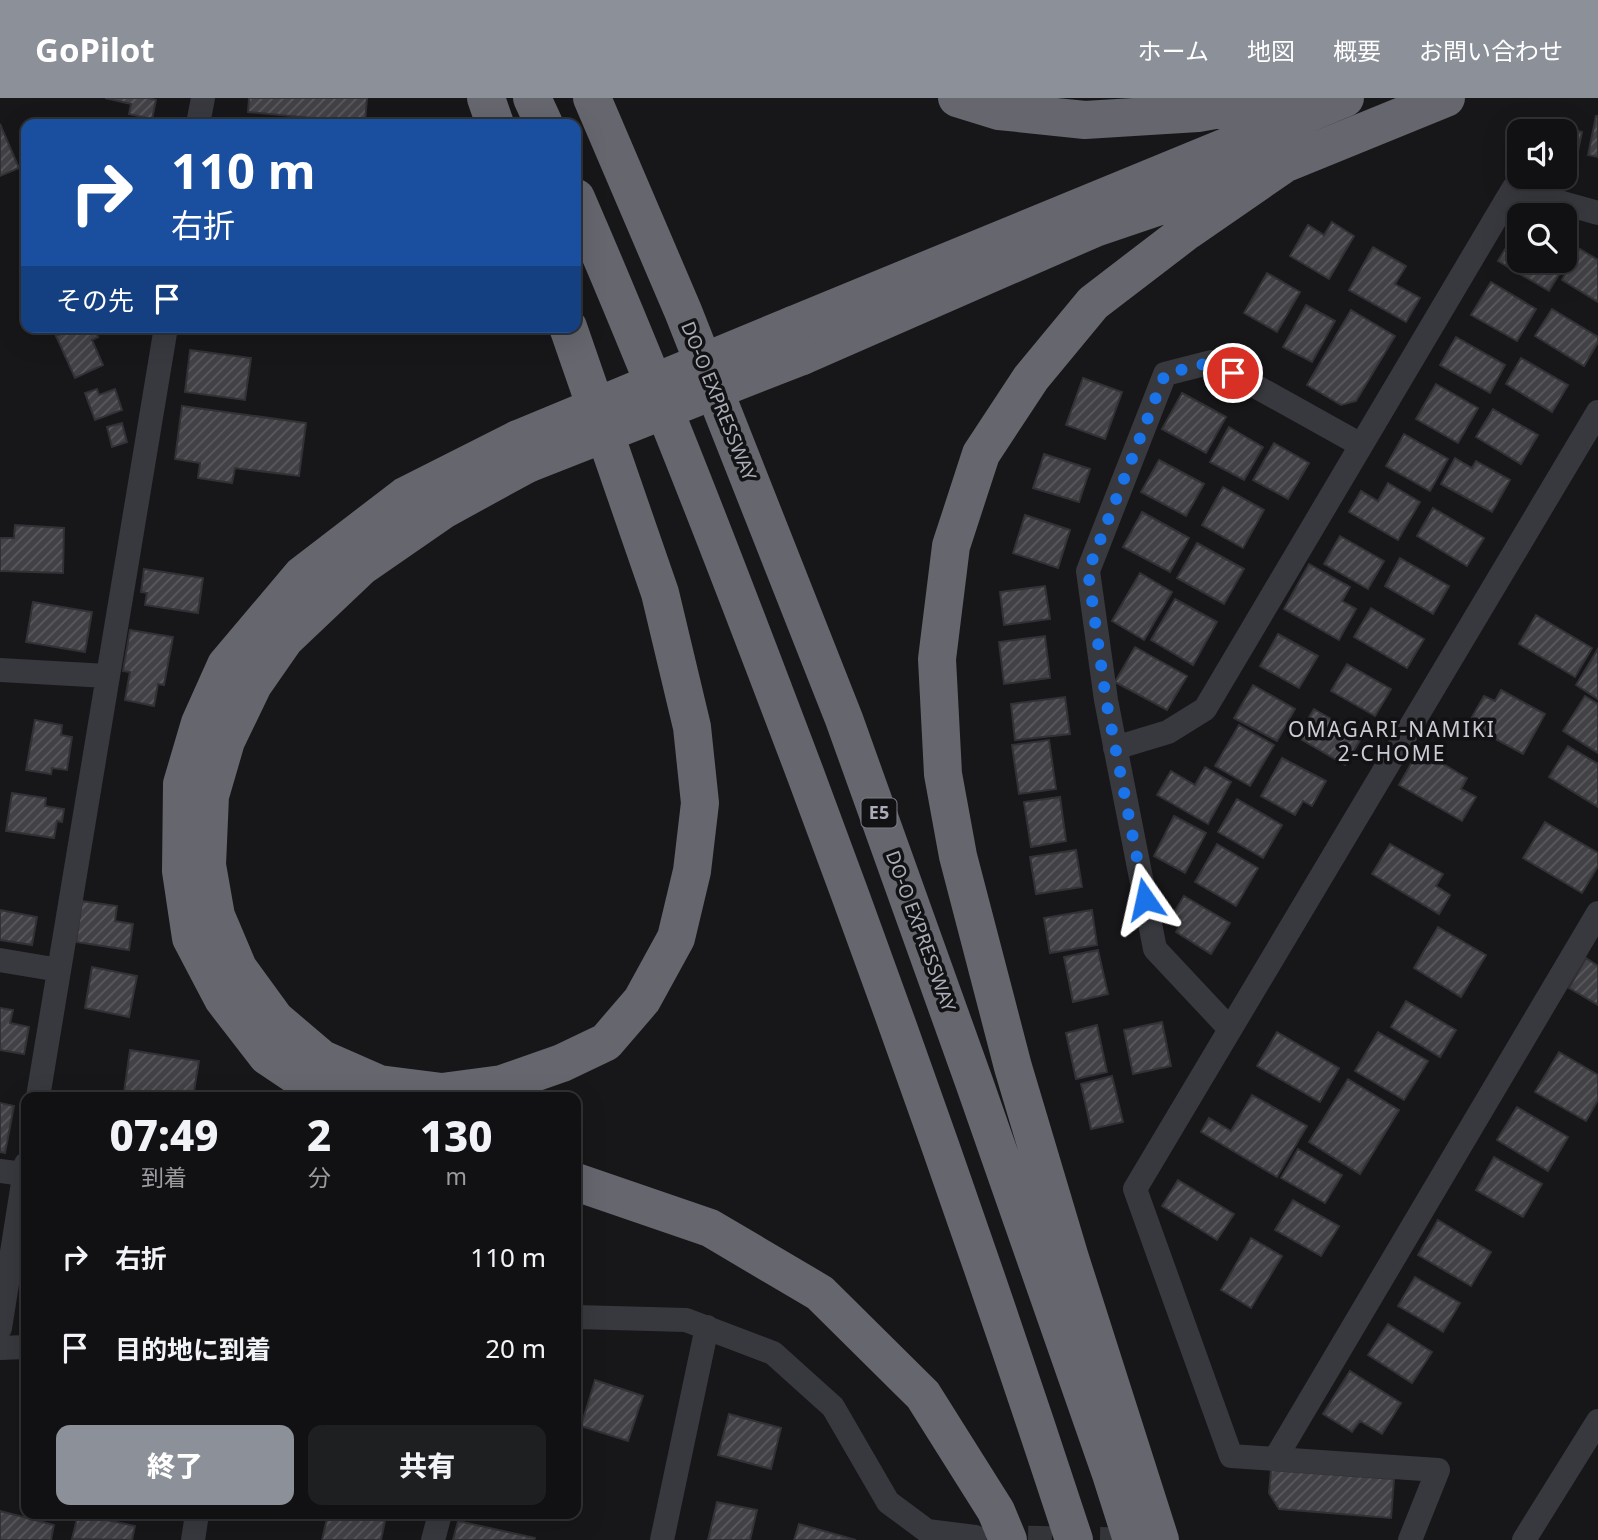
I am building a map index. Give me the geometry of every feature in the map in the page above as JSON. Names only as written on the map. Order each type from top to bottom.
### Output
[{"type":"highway","points":[[486,98],[493,119]]},
{"type":"highway","points":[[532,98],[542,119]]},
{"type":"highway","name":"DO-O EXPRESSWAY","points":[[592,98],[683,311],[844,719],[1006,1173],[1132,1540]]},
{"type":"highway","points":[[957,98],[999,111],[1085,120],[1198,113],[1283,98]]},
{"type":"highway","points":[[798,341],[1345,98]]},
{"type":"highway","points":[[321,1092],[267,1056],[223,999],[191,938],[181,871],[182,784],[200,723],[226,665],[302,575],[405,496],[798,341],[1095,228],[1284,164],[1446,98]]},
{"type":"highway","points":[[1160,1540],[1070,1258],[1017,1079],[958,856],[943,774],[937,659],[951,546],[981,454],[1031,378],[1093,303],[1187,231],[1284,164]]},
{"type":"highway","points":[[581,210],[691,478],[856,910],[1019,1371],[1074,1540]]},
{"type":"highway","points":[[522,451],[362,566],[285,639],[253,685],[226,741],[210,796],[207,864],[216,916],[238,968],[275,1019],[322,1059],[379,1084],[442,1092],[502,1084],[562,1063],[606,1042],[642,1000],[676,938],[689,884],[700,803],[692,727],[660,593],[570,333]]},
{"type":"highway","points":[[581,1184],[710,1228],[820,1293],[923,1395],[996,1511],[991,1538]]},
{"type":"street","points":[[199,119],[202,98]]},
{"type":"street","points":[[1115,748],[1168,732],[1205,709],[1513,189],[1598,213]]},
{"type":"street","points":[[38,1092],[165,333]]},
{"type":"street","points":[[1230,1029],[1155,949],[1115,748],[1088,571],[1165,374],[1212,362],[1361,445]]},
{"type":"street","points":[[1410,1540],[1438,1470],[1231,1456],[1135,1189],[1598,412]]},
{"type":"street","points":[[0,670],[107,677]]},
{"type":"street","points":[[1275,1459],[1598,913]]},
{"type":"street","points":[[0,960],[59,970]]},
{"type":"street","points":[[0,1328],[17,1170]]},
{"type":"street","points":[[581,1317],[686,1321],[773,1353],[833,1407],[888,1502],[928,1531],[991,1538]]},
{"type":"street","points":[[662,1540],[708,1327]]},
{"type":"street","points":[[0,1348],[21,1347]]},
{"type":"street","points":[[1524,1540],[1598,1421]]},
{"type":"street","points":[[193,1540],[196,1519]]},
{"type":"street","points":[[433,1540],[439,1519]]},
{"type":"building","points":[[105,98],[156,100],[152,119],[129,114],[131,104]]},
{"type":"building","points":[[249,98],[367,98],[365,119],[322,119],[248,112]]},
{"type":"building","points":[[1598,116],[1598,157],[1588,155]]},
{"type":"building","points":[[0,124],[19,168],[0,176]]},
{"type":"building","points":[[1577,131],[1582,132],[1577,156]]},
{"type":"building","points":[[1332,222],[1354,236],[1329,279],[1290,256],[1308,225],[1324,235]]},
{"type":"building","points":[[1507,246],[1507,266],[1498,261]]},
{"type":"building","points":[[1373,247],[1406,266],[1395,284],[1420,298],[1406,322],[1349,290]]},
{"type":"building","points":[[1580,249],[1598,260],[1598,302],[1562,280],[1566,273],[1577,273],[1577,254]]},
{"type":"building","points":[[1267,273],[1300,292],[1277,332],[1244,313]]},
{"type":"building","points":[[1518,273],[1560,273],[1549,291]]},
{"type":"building","points":[[1491,282],[1536,309],[1517,341],[1471,315]]},
{"type":"building","points":[[1306,305],[1335,321],[1312,362],[1283,347]]},
{"type":"building","points":[[1552,309],[1598,337],[1598,342],[1584,366],[1535,336]]},
{"type":"building","points":[[1351,310],[1395,336],[1356,401],[1341,405],[1307,385]]},
{"type":"building","points":[[63,333],[96,333],[98,337],[92,340],[103,365],[75,378],[56,336]]},
{"type":"building","points":[[1456,337],[1505,365],[1490,393],[1440,365]]},
{"type":"building","points":[[190,350],[251,358],[245,400],[185,392]]},
{"type":"building","points":[[1521,358],[1568,385],[1552,412],[1506,384]]},
{"type":"building","points":[[1083,378],[1122,392],[1105,439],[1066,425]]},
{"type":"building","points":[[1436,384],[1478,408],[1458,443],[1416,419]]},
{"type":"building","points":[[97,389],[99,395],[115,389],[122,410],[95,420],[85,393]]},
{"type":"building","points":[[1182,393],[1226,417],[1206,453],[1162,429]]},
{"type":"building","points":[[182,406],[306,423],[299,476],[235,468],[232,483],[198,478],[200,463],[175,459]]},
{"type":"building","points":[[1493,409],[1538,435],[1521,464],[1476,437]]},
{"type":"building","points":[[122,423],[127,442],[112,447],[107,427]]},
{"type":"building","points":[[1229,427],[1263,447],[1244,480],[1210,462]]},
{"type":"building","points":[[1404,434],[1448,459],[1430,491],[1386,466]]},
{"type":"building","points":[[1274,443],[1309,463],[1288,499],[1253,480]]},
{"type":"building","points":[[1044,454],[1090,469],[1079,502],[1033,488]]},
{"type":"building","points":[[1455,458],[1472,468],[1476,461],[1510,480],[1492,512],[1441,484]]},
{"type":"building","points":[[1159,460],[1204,484],[1186,516],[1141,492]]},
{"type":"building","points":[[1388,483],[1420,502],[1398,540],[1349,512],[1361,491],[1378,501]]},
{"type":"building","points":[[1223,487],[1264,510],[1243,548],[1202,525]]},
{"type":"building","points":[[1433,508],[1484,538],[1467,566],[1417,536]]},
{"type":"building","points":[[1142,512],[1189,538],[1170,572],[1123,547]]},
{"type":"building","points":[[1025,515],[1070,530],[1058,568],[1013,553]]},
{"type":"building","points":[[15,525],[64,528],[63,573],[0,571],[0,538],[14,538]]},
{"type":"building","points":[[1340,536],[1384,561],[1368,589],[1324,564]]},
{"type":"building","points":[[1197,543],[1244,569],[1224,604],[1177,578]]},
{"type":"building","points":[[1400,558],[1449,586],[1433,614],[1385,586]]},
{"type":"building","points":[[1309,564],[1350,587],[1342,601],[1356,609],[1339,640],[1284,609]]},
{"type":"building","points":[[144,569],[203,578],[198,613],[145,605],[147,593],[141,592]]},
{"type":"building","points":[[1140,573],[1172,592],[1144,640],[1112,621]]},
{"type":"building","points":[[1045,586],[1050,619],[1004,625],[1000,592]]},
{"type":"building","points":[[1175,599],[1217,622],[1193,665],[1151,640]]},
{"type":"building","points":[[33,602],[92,612],[85,652],[26,642]]},
{"type":"building","points":[[1371,608],[1424,639],[1407,668],[1354,637]]},
{"type":"building","points":[[1536,615],[1592,648],[1575,677],[1519,644]]},
{"type":"building","points":[[130,630],[173,637],[164,685],[158,684],[154,706],[125,700],[130,672],[123,671]]},
{"type":"building","points":[[1278,634],[1318,656],[1299,688],[1260,666]]},
{"type":"building","points":[[1045,636],[1050,678],[1004,684],[999,642]]},
{"type":"building","points":[[1135,647],[1187,676],[1167,710],[1115,682]]},
{"type":"building","points":[[1598,649],[1598,699],[1576,685]]},
{"type":"building","points":[[1347,664],[1391,689],[1375,716],[1331,691]]},
{"type":"building","points":[[1253,685],[1295,709],[1277,741],[1234,718]]},
{"type":"building","points":[[1501,690],[1545,714],[1523,754],[1468,724],[1484,696],[1495,701]]},
{"type":"building","points":[[1585,696],[1598,704],[1598,753],[1563,731]]},
{"type":"building","points":[[1065,697],[1070,734],[1015,740],[1011,704]]},
{"type":"building","points":[[1314,709],[1362,737],[1345,765],[1297,737]]},
{"type":"building","points":[[35,720],[62,725],[61,735],[72,737],[67,770],[52,768],[51,774],[26,770]]},
{"type":"building","points":[[1239,725],[1274,745],[1250,786],[1215,766]]},
{"type":"building","points":[[1049,740],[1056,789],[1019,794],[1012,745]]},
{"type":"building","points":[[1568,746],[1598,764],[1598,807],[1549,777]]},
{"type":"building","points":[[1419,750],[1467,778],[1461,789],[1476,797],[1462,821],[1399,785]]},
{"type":"building","points":[[1282,758],[1326,781],[1312,806],[1303,801],[1295,815],[1261,796]]},
{"type":"building","points":[[1205,767],[1231,782],[1208,824],[1157,795],[1171,771],[1195,785]]},
{"type":"building","points":[[12,793],[46,798],[45,806],[64,809],[62,822],[57,821],[54,838],[6,831]]},
{"type":"building","points":[[1060,797],[1066,841],[1031,847],[1024,802]]},
{"type":"building","points":[[1237,799],[1282,825],[1263,858],[1218,832]]},
{"type":"building","points":[[1174,816],[1206,833],[1185,873],[1154,856]]},
{"type":"building","points":[[1545,822],[1598,853],[1598,866],[1582,893],[1523,858]]},
{"type":"building","points":[[1217,844],[1258,868],[1236,906],[1195,882]]},
{"type":"building","points":[[1390,844],[1443,874],[1436,886],[1450,895],[1439,914],[1372,874]]},
{"type":"building","points":[[1076,850],[1082,887],[1036,894],[1030,857]]},
{"type":"building","points":[[1184,896],[1230,923],[1211,954],[1176,932],[1182,922],[1172,916]]},
{"type":"building","points":[[82,901],[117,906],[115,921],[133,924],[129,950],[76,942]]},
{"type":"building","points":[[0,910],[37,917],[32,945],[0,940]]},
{"type":"building","points":[[1092,910],[1097,945],[1050,953],[1044,918]]},
{"type":"building","points":[[1438,927],[1486,955],[1461,997],[1414,968]]},
{"type":"building","points":[[1098,950],[1108,994],[1073,1002],[1064,957]]},
{"type":"building","points":[[1586,958],[1598,966],[1598,1005],[1569,988]]},
{"type":"building","points":[[92,967],[137,976],[129,1017],[85,1008]]},
{"type":"building","points":[[1406,1001],[1456,1030],[1440,1057],[1391,1027]]},
{"type":"building","points":[[0,1008],[13,1010],[10,1023],[29,1027],[24,1054],[0,1050]]},
{"type":"building","points":[[1162,1022],[1171,1066],[1133,1074],[1124,1030]]},
{"type":"building","points":[[1097,1025],[1107,1072],[1076,1079],[1066,1033]]},
{"type":"building","points":[[1277,1032],[1339,1068],[1320,1102],[1257,1066]]},
{"type":"building","points":[[1378,1032],[1428,1061],[1404,1100],[1355,1071]]},
{"type":"building","points":[[130,1050],[199,1061],[194,1092],[124,1092]]},
{"type":"building","points":[[1559,1052],[1598,1075],[1598,1100],[1586,1121],[1535,1092]]},
{"type":"building","points":[[1112,1076],[1123,1122],[1091,1129],[1081,1084]]},
{"type":"building","points":[[1348,1079],[1399,1110],[1360,1174],[1309,1142]]},
{"type":"building","points":[[1252,1095],[1307,1126],[1277,1177],[1201,1132],[1209,1118],[1231,1131]]},
{"type":"building","points":[[0,1103],[14,1106],[5,1153],[0,1152]]},
{"type":"building","points":[[1517,1107],[1568,1137],[1548,1171],[1497,1140]]},
{"type":"building","points":[[1298,1149],[1342,1175],[1325,1203],[1281,1178]]},
{"type":"building","points":[[1494,1157],[1542,1184],[1523,1217],[1476,1190]]},
{"type":"building","points":[[1178,1180],[1234,1214],[1217,1240],[1162,1206]]},
{"type":"building","points":[[1293,1200],[1339,1226],[1321,1256],[1275,1230]]},
{"type":"building","points":[[1438,1220],[1491,1252],[1471,1286],[1418,1255]]},
{"type":"building","points":[[1251,1238],[1282,1256],[1251,1308],[1221,1290]]},
{"type":"building","points":[[1415,1277],[1460,1303],[1443,1332],[1398,1306]]},
{"type":"building","points":[[1388,1324],[1432,1352],[1412,1383],[1368,1355]]},
{"type":"building","points":[[1350,1371],[1401,1403],[1382,1434],[1360,1421],[1352,1432],[1323,1414]]},
{"type":"building","points":[[595,1380],[643,1396],[628,1441],[581,1426]]},
{"type":"building","points":[[729,1414],[781,1428],[771,1469],[718,1455]]},
{"type":"building","points":[[1271,1470],[1394,1479],[1391,1518],[1279,1509],[1269,1493]]},
{"type":"building","points":[[717,1502],[757,1510],[750,1540],[708,1540]]},
{"type":"building","points":[[0,1511],[21,1516],[21,1519],[54,1525],[51,1540],[0,1540]]},
{"type":"building","points":[[77,1519],[102,1519],[135,1526],[132,1540],[72,1539]]},
{"type":"building","points":[[327,1519],[385,1521],[381,1540],[322,1540]]},
{"type":"building","points":[[458,1521],[535,1538],[453,1540]]},
{"type":"building","points":[[799,1524],[856,1540],[794,1540]]},
{"type":"tunnel","points":[[992,1537],[1145,1540]]},
{"type":"district","name":"OMAGARI-NAMIKI 2-CHOME","points":[[1392,742]]},
{"type":"route","points":[[1145,899],[1106,700],[1088,571],[1165,374],[1212,362],[1233,373]]}]
